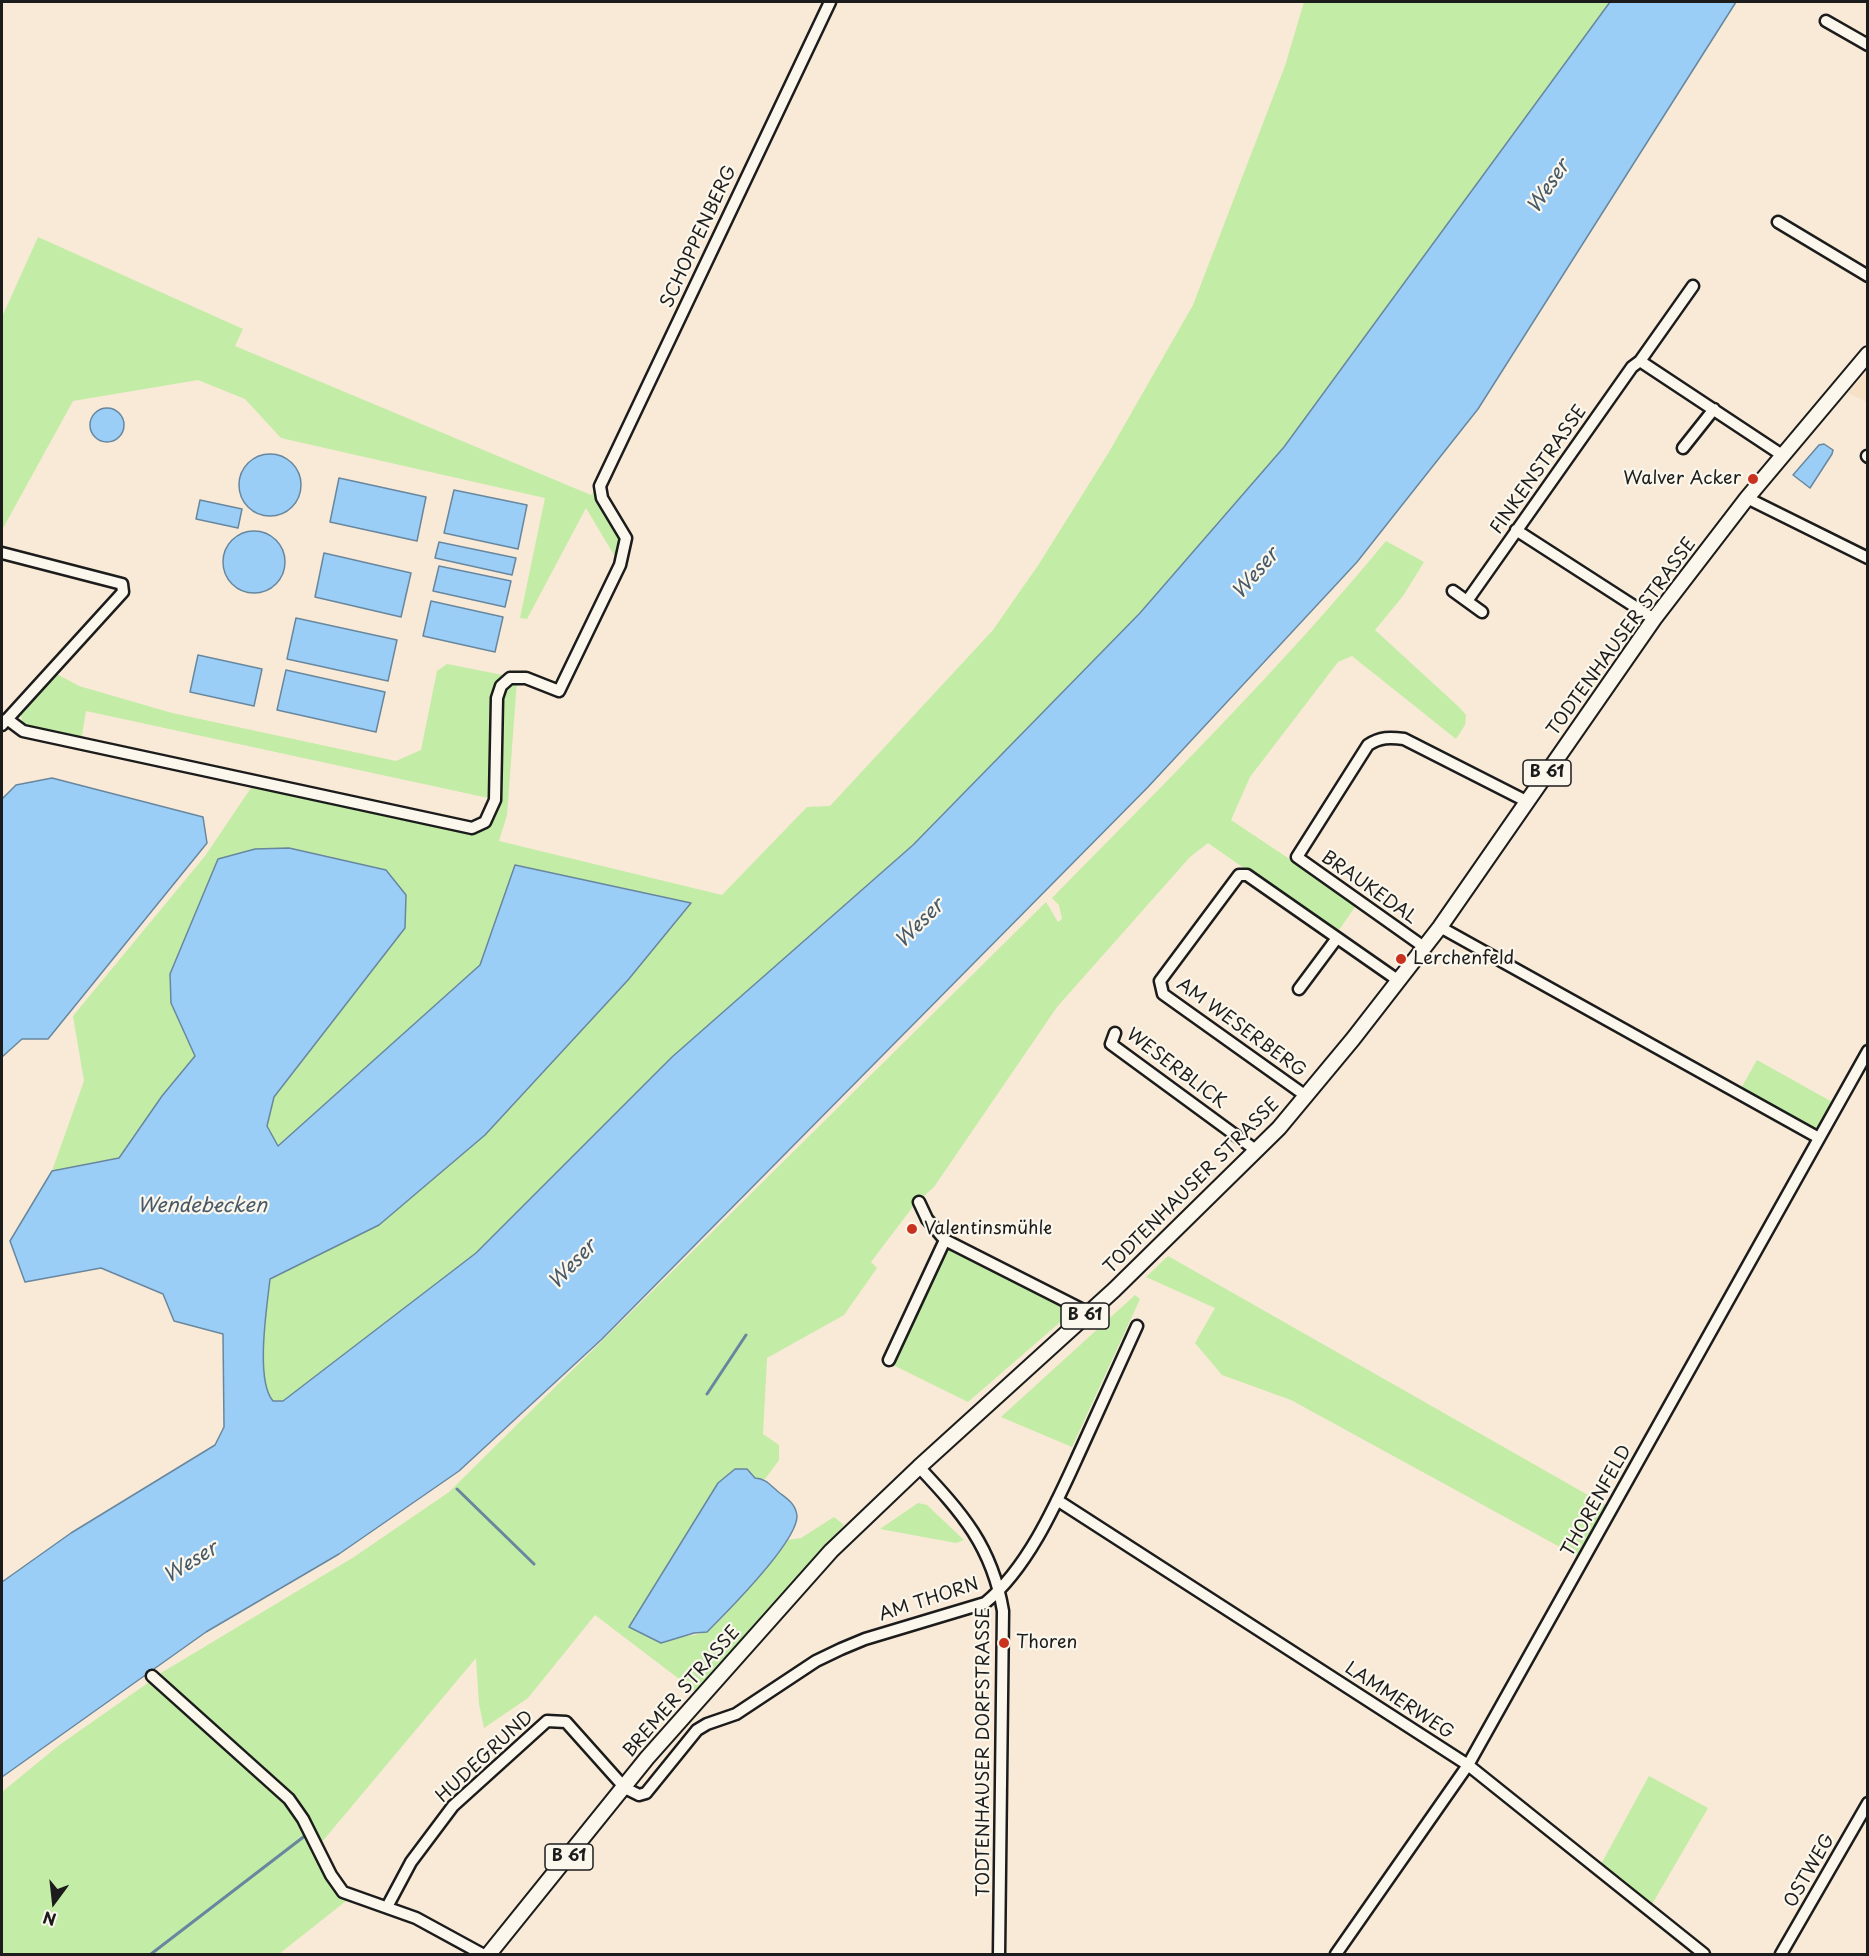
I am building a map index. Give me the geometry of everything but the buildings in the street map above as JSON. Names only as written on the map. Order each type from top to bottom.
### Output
[{"type":"main road","name":"TODTENHAUSER STRASSE","points":[[919,1467],[1089,1313],[1257,1151],[1306,1096],[1440,927],[1654,619],[1747,498],[1868,354]]},
{"type":"main road","name":"BREMER STRASSE","points":[[489,1954],[725,1668],[840,1543],[919,1467]]},
{"type":"street","name":"SCHOPPENBERG","points":[[4,722],[23,731],[472,828],[485,822],[495,800],[497,698],[501,686],[510,678],[526,678],[559,691],[620,565],[626,538],[602,498],[600,486],[830,2]]},
{"type":"street","points":[[1826,21],[1868,45]]},
{"type":"street","points":[[1778,222],[1868,276]]},
{"type":"street","name":"FINKENSTRASSE","points":[[1467,601],[1632,367],[1640,361],[1693,286]]},
{"type":"street","points":[[1640,361],[1782,455]]},
{"type":"street","points":[[1683,448],[1714,409]]},
{"type":"street","points":[[1747,498],[1868,558]]},
{"type":"street","points":[[1516,530],[1654,619]]},
{"type":"street","points":[[2,553],[122,584],[123,592],[4,722]]},
{"type":"street","points":[[1453,591],[1482,612]]},
{"type":"street","name":"BRAUKEDAL","points":[[1424,947],[1297,857],[1368,745],[1377,739],[1390,737],[1404,739],[1528,802]]},
{"type":"street","name":"AM WESERBERG","points":[[1306,1096],[1163,994],[1160,981],[1242,874],[1337,938]]},
{"type":"street","points":[[1440,927],[1819,1138]]},
{"type":"street","points":[[1299,988],[1337,938],[1398,981]]},
{"type":"street","name":"WESERBLICK","points":[[1115,1033],[1111,1044],[1257,1151]]},
{"type":"street","name":"THORENFELD","points":[[1336,1954],[1468,1765],[1868,1051]]},
{"type":"street","points":[[919,1202],[927,1219],[945,1239],[1089,1313]]},
{"type":"street","points":[[888,1360],[945,1239]]},
{"type":"street","name":"AM THORN","points":[[625,1788],[639,1795],[646,1793],[697,1730],[706,1724],[736,1714],[824,1657],[865,1639],[985,1603],[1000,1591],[1017,1568],[1057,1500],[1137,1326]]},
{"type":"street","name":"TODTENHAUSER DORFSTRASSE","points":[[919,1467],[963,1514],[980,1542],[1000,1591],[1004,1643],[999,1954]]},
{"type":"street","name":"LAMMERWEG","points":[[1057,1500],[1468,1765],[1704,1954]]},
{"type":"street","points":[[152,1676],[289,1799],[303,1819],[331,1875],[343,1892],[416,1918],[483,1954]]},
{"type":"street","name":"HUDEGRUND","points":[[387,1907],[411,1862],[453,1806],[547,1721],[566,1722],[625,1788]]},
{"type":"street","name":"OSTWEG","points":[[1781,1954],[1868,1803]]},
{"type":"shaded area","points":[[1867,371],[1867,402],[1848,393]]},
{"type":"green space","points":[[1304,2],[1610,2],[1284,447],[1140,613],[913,845],[476,1253],[283,1401],[273,1401],[268,1391],[264,1360],[270,1279],[379,1225],[485,1135],[628,980],[690,903],[515,865],[480,965],[278,1146],[267,1126],[274,1097],[405,928],[171,1003],[195,1056],[162,1096],[119,1158],[52,1171],[84,1081],[73,1016],[205,856],[253,785],[472,832],[486,823],[493,816],[498,801],[499,699],[503,688],[517,680],[507,815],[499,841],[722,895],[807,807],[830,806],[993,630],[1039,564],[1109,452],[1193,305],[1285,66]]},
{"type":"green space","points":[[38,237],[243,329],[235,346],[591,495],[595,491],[624,539],[617,560],[586,508],[527,619],[520,618],[545,498],[281,438],[245,399],[198,380],[73,401],[2,530],[2,317]]},
{"type":"green space","points":[[1386,541],[1424,562],[1403,596],[1375,630],[1459,707],[1466,715],[1465,725],[1456,739],[1352,656],[1338,662],[1250,777],[1231,820],[1357,904],[1337,933],[1208,843],[1190,857],[1057,1007],[934,1187],[915,1204],[871,1262],[877,1268],[844,1315],[767,1358],[763,1434],[779,1445],[779,1460],[765,1479],[718,1483],[629,1627],[667,1636],[687,1636],[706,1632],[734,1605],[788,1540],[801,1538],[834,1517],[844,1525],[695,1691],[595,1615],[528,1698],[484,1728],[479,1704],[476,1658],[321,1843],[308,1819],[156,1676],[354,1557],[449,1492],[1046,902],[1058,922],[1062,919],[1059,905],[1052,898],[1265,679]]},
{"type":"green space","points":[[447,664],[508,676],[499,685],[493,799],[86,711],[81,741],[24,729],[20,711],[55,673],[79,686],[172,713],[396,761],[421,750],[437,671]]},
{"type":"green space","points":[[1757,1060],[1834,1103],[1817,1134],[1740,1090]]},
{"type":"green space","points":[[952,1247],[1073,1311],[968,1402],[889,1363],[942,1251]]},
{"type":"green space","points":[[1168,1256],[1609,1507],[1580,1558],[1291,1400],[1222,1375],[1195,1343],[1215,1308],[1146,1277]]},
{"type":"green space","points":[[1135,1295],[1140,1299],[1072,1447],[1001,1417]]},
{"type":"green space","points":[[918,1503],[927,1505],[964,1540],[956,1543],[880,1529]]},
{"type":"green space","points":[[152,1680],[282,1796],[299,1821],[328,1876],[346,1901],[279,1954],[2,1954],[2,1792],[58,1746]]},
{"type":"green space","points":[[1649,1776],[1708,1808],[1651,1906],[1600,1866]]},
{"type":"water","points":[[1610,2],[1736,2],[1478,409],[1357,562],[1148,787],[602,1339],[459,1471],[339,1554],[206,1632],[2,1777],[2,1582],[71,1533],[215,1445],[224,1427],[223,1334],[174,1321],[163,1294],[101,1268],[25,1282],[10,1241],[52,1171],[119,1158],[162,1096],[195,1056],[171,1003],[170,974],[218,859],[255,849],[289,848],[386,870],[406,895],[405,928],[274,1097],[267,1126],[278,1146],[480,965],[515,865],[691,903],[628,980],[485,1135],[379,1225],[270,1279],[263,1361],[268,1391],[273,1401],[283,1401],[476,1253],[672,1057],[913,845],[1140,613],[1284,447]]},
{"type":"water","points":[[107,408],[119,413],[124,425],[119,437],[107,442],[95,437],[90,425],[95,413]]},
{"type":"water","points":[[1824,444],[1833,450],[1832,454],[1810,488],[1793,475],[1819,445]]},
{"type":"water","points":[[270,454],[282,456],[292,463],[299,473],[301,485],[299,497],[292,507],[282,514],[270,516],[258,514],[248,507],[241,497],[239,485],[241,473],[248,463],[258,456]]},
{"type":"water","points":[[339,478],[426,497],[417,541],[330,522]]},
{"type":"water","points":[[454,490],[527,505],[518,549],[444,533]]},
{"type":"water","points":[[200,500],[242,509],[238,528],[196,519]]},
{"type":"water","points":[[254,531],[266,533],[276,540],[283,550],[285,562],[283,574],[276,584],[266,591],[254,593],[242,591],[232,584],[225,574],[223,562],[225,550],[232,540],[242,533]]},
{"type":"water","points":[[439,542],[516,558],[512,575],[435,558]]},
{"type":"water","points":[[324,553],[411,573],[401,617],[315,597]]},
{"type":"water","points":[[439,566],[511,581],[505,607],[433,591]]},
{"type":"water","points":[[431,601],[503,617],[495,652],[423,636]]},
{"type":"water","points":[[296,618],[397,640],[388,681],[287,659]]},
{"type":"water","points":[[198,655],[262,669],[254,706],[190,692]]},
{"type":"water","points":[[286,670],[385,692],[376,732],[277,710]]},
{"type":"water","points":[[52,778],[203,817],[207,843],[48,1039],[22,1039],[2,1057],[2,799],[16,785]]},
{"type":"water","points":[[735,1469],[747,1469],[755,1478],[769,1484],[794,1506],[797,1516],[794,1528],[786,1542],[760,1576],[707,1632],[694,1633],[661,1643],[629,1627],[718,1483]]},
{"type":"waterway","points":[[707,1394],[746,1335]]},
{"type":"waterway","points":[[457,1489],[534,1564]]},
{"type":"waterway","points":[[151,1954],[306,1835]]},
{"type":"place","name":"Walver Acker","points":[[1753,479]]},
{"type":"place","name":"Lerchenfeld","points":[[1401,959]]},
{"type":"place","name":"Valentinsmühle","points":[[912,1229]]},
{"type":"place","name":"Thoren","points":[[1004,1643]]},
{"type":"water label","name":"Weser","points":[[1549,187]]},
{"type":"water label","name":"Weser","points":[[1256,574]]},
{"type":"water label","name":"Weser","points":[[920,924]]},
{"type":"water label","name":"Wendebecken","points":[[202,1206]]},
{"type":"water label","name":"Weser","points":[[573,1265]]},
{"type":"water label","name":"Weser","points":[[191,1563]]}]
